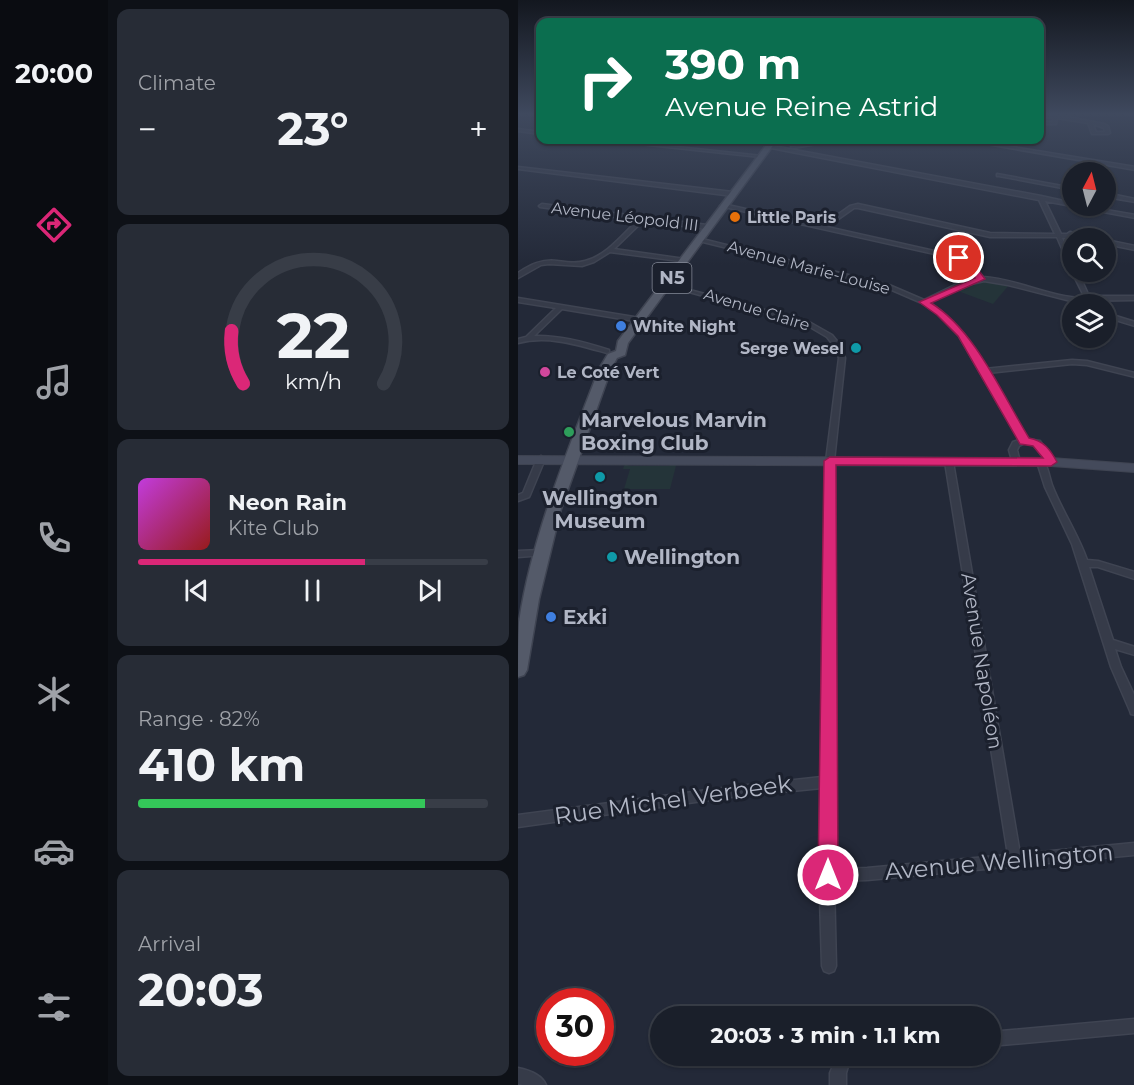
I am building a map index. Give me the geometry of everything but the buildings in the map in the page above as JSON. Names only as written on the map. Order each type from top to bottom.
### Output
[{"type":"main road","name":"N5","points":[[518,670],[541,553],[554,509],[613,351],[755,164]]},
{"type":"main road","name":"N5","points":[[613,351],[622,343],[639,317]]},
{"type":"street","points":[[866,164],[1062,202]]},
{"type":"street","points":[[1103,164],[1134,169]]},
{"type":"street","points":[[518,168],[733,194]]},
{"type":"street","points":[[985,187],[1004,170]]},
{"type":"street","points":[[999,175],[1062,187]]},
{"type":"street","points":[[1116,197],[1134,201]]},
{"type":"street","points":[[1041,198],[1062,244]]},
{"type":"street","points":[[724,205],[959,258],[969,263],[981,279]]},
{"type":"street","name":"Avenue Léopold III","points":[[542,206],[707,227]]},
{"type":"street","points":[[824,228],[852,207],[858,206],[990,235],[1062,235]]},
{"type":"street","points":[[1116,213],[1134,217]]},
{"type":"street","points":[[518,276],[537,258],[593,267],[597,263],[596,259],[642,219]]},
{"type":"street","name":"Avenue Marie-Louise","points":[[698,240],[887,286],[924,302],[941,313],[957,329],[1024,441],[1037,443],[1045,452],[1046,462]]},
{"type":"street","points":[[1116,244],[1134,248]]},
{"type":"street","points":[[607,250],[682,260]]},
{"type":"street","points":[[924,302],[981,279],[996,280],[1062,296]]},
{"type":"street","name":"Avenue Claire","points":[[665,284],[780,314],[820,328],[840,347],[842,358],[830,461],[829,966]]},
{"type":"street","points":[[1116,298],[1134,298]]},
{"type":"street","points":[[518,300],[561,308],[639,317]]},
{"type":"street","points":[[518,341],[529,337],[561,308]]},
{"type":"street","points":[[1116,318],[1134,324]]},
{"type":"street","points":[[529,337],[613,351]]},
{"type":"street","points":[[983,371],[1072,362],[1087,363],[1134,375]]},
{"type":"street","points":[[1016,462],[1013,450],[1016,444],[1024,441]]},
{"type":"street","points":[[519,498],[526,495],[541,459]]},
{"type":"street","points":[[518,460],[1046,462],[1134,468]]},
{"type":"street","name":"Avenue Napoléon","points":[[949,462],[1015,861]]},
{"type":"street","points":[[1046,462],[1049,487],[1084,562],[1108,643],[1134,711]]},
{"type":"street","points":[[518,554],[541,553]]},
{"type":"street","points":[[1084,562],[1134,576]]},
{"type":"street","points":[[1108,643],[1134,651]]},
{"type":"street","name":"Rue Michel Verbeek","points":[[518,821],[754,789],[828,782]]},
{"type":"street","name":"Avenue Wellington","points":[[828,875],[1015,861],[1134,849]]},
{"type":"street","points":[[1001,1038],[1134,1026]]},
{"type":"street","points":[[838,1085],[840,1066]]},
{"type":"street","points":[[518,1076],[538,1085]]},
{"type":"shaded area","points":[[980,281],[1009,285],[993,304],[955,290]]},
{"type":"shaded area","points":[[677,462],[670,489],[624,489],[630,469],[623,469],[625,463],[629,466],[668,466]]},
{"type":"place","name":"Little Paris","points":[[735,217]]},
{"type":"place","name":"White Night","points":[[621,326]]},
{"type":"place","name":"Serge Wesel","points":[[856,348]]},
{"type":"place","name":"Le Coté Vert","points":[[545,372]]},
{"type":"place","name":"Marvelous Marvin Boxing Club","points":[[569,432]]},
{"type":"place","name":"Wellington Museum","points":[[600,477]]},
{"type":"place","name":"Wellington","points":[[612,557]]},
{"type":"place","name":"Exki","points":[[551,617]]},
{"type":"route","points":[[828,875],[830,461],[1051,462],[1037,443],[1024,441],[962,335],[941,313],[924,302],[981,279],[969,263],[959,258]]}]
